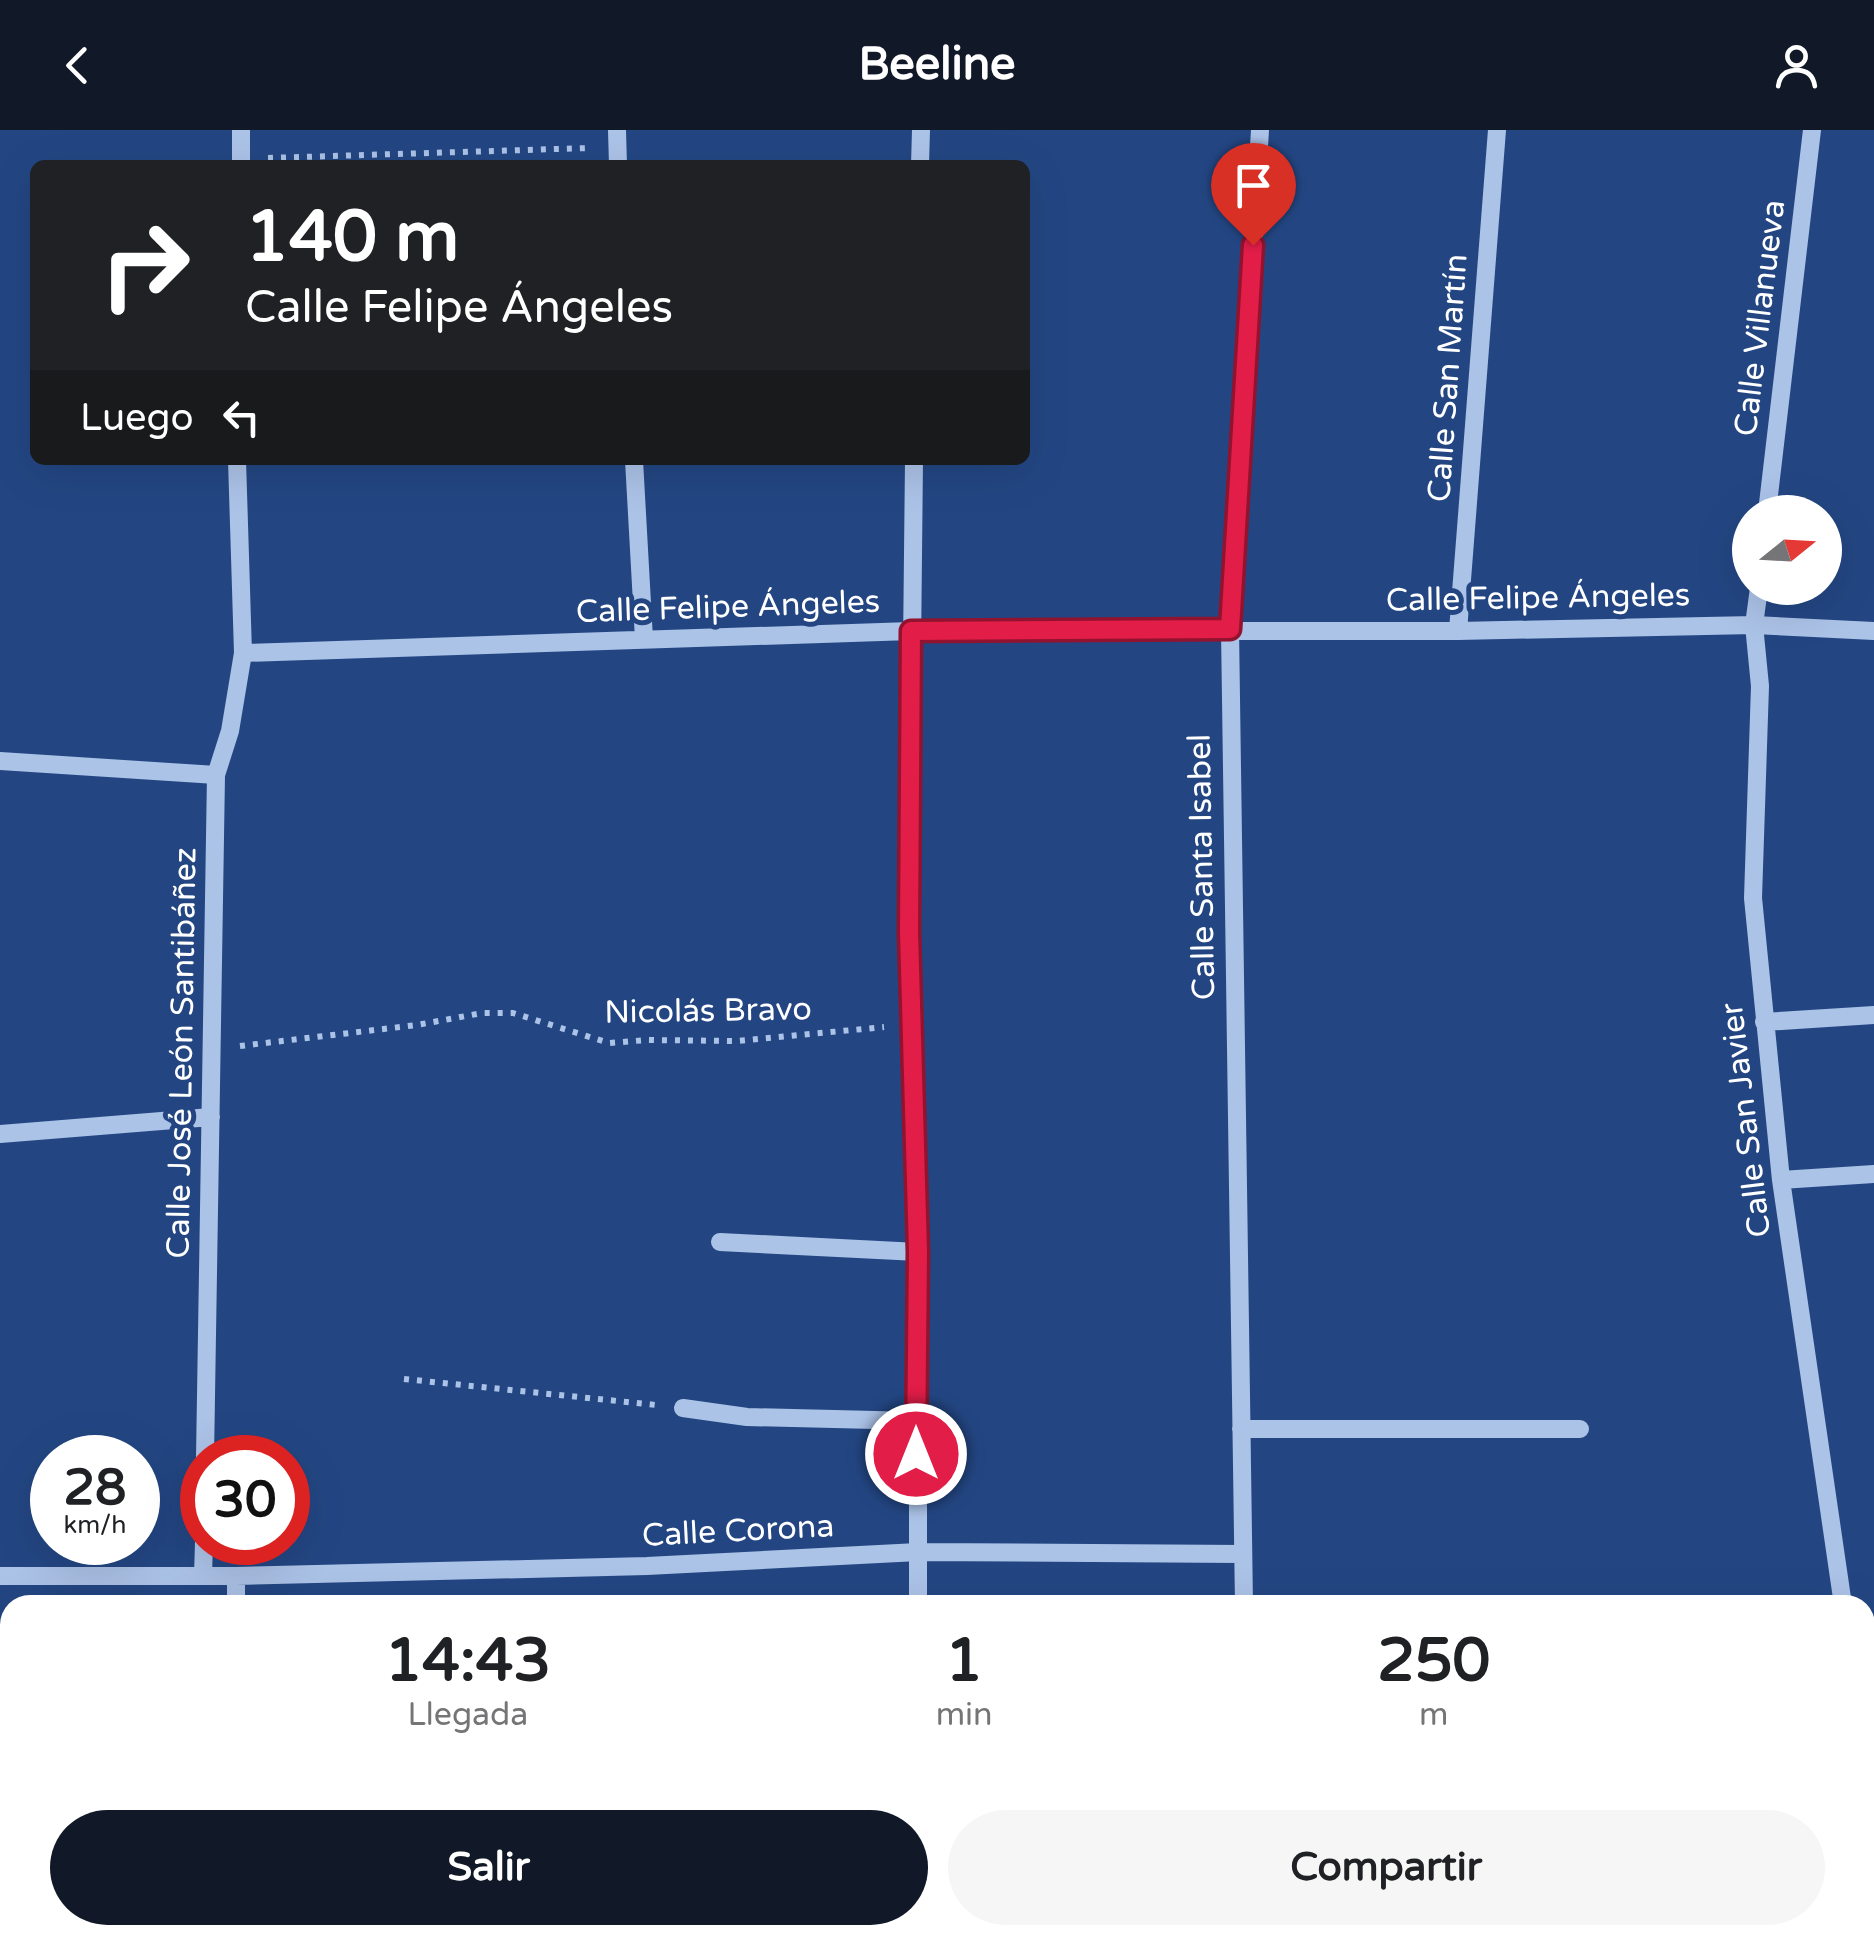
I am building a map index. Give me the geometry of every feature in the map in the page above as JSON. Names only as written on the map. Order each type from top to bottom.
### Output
[{"type":"street","points":[[240,130],[241,160]]},
{"type":"street","points":[[920,130],[920,160]]},
{"type":"street","name":"Calle Santa Isabel","points":[[1244,1595],[1230,629],[1260,130]]},
{"type":"street","name":"Calle San Martín","points":[[1458,631],[1497,130]]},
{"type":"street","name":"Calle Villanueva","points":[[1770,495],[1812,130]]},
{"type":"street","name":"Calle José León Santibáñez","points":[[205,1435],[216,775],[230,731],[243,653],[237,465]]},
{"type":"street","points":[[634,465],[644,639]]},
{"type":"street","points":[[914,465],[910,1024],[918,1252],[918,1595]]},
{"type":"street","points":[[1754,625],[1757,605]]},
{"type":"street","name":"Calle Felipe Ángeles","points":[[243,653],[911,631],[1458,631],[1754,625],[1874,630]]},
{"type":"street","name":"Calle San Javier","points":[[1754,625],[1760,686],[1753,898],[1764,1022],[1781,1180],[1843,1595]]},
{"type":"street","points":[[0,762],[216,775]]},
{"type":"street","points":[[1764,1022],[1874,1015]]},
{"type":"street","points":[[0,1134],[211,1117]]},
{"type":"street","points":[[1781,1180],[1874,1174]]},
{"type":"street","points":[[720,1242],[918,1252]]},
{"type":"street","points":[[683,1408],[748,1417],[916,1421]]},
{"type":"street","points":[[1241,1429],[1580,1429]]},
{"type":"street","name":"Calle Corona","points":[[236,1576],[647,1566],[918,1552],[1243,1554]]},
{"type":"street","points":[[203,1565],[203,1576]]},
{"type":"street","points":[[0,1576],[236,1576],[236,1595]]},
{"type":"path","points":[[295,160],[618,148]]},
{"type":"path","name":"Nicolás Bravo","points":[[212,1050],[417,1025],[482,1012],[513,1013],[609,1043],[737,1042],[910,1024]]},
{"type":"path","points":[[404,1379],[683,1408]]},
{"type":"route","points":[[916,1454],[918,1252],[909,932],[911,631],[1230,629],[1253,245]]}]
